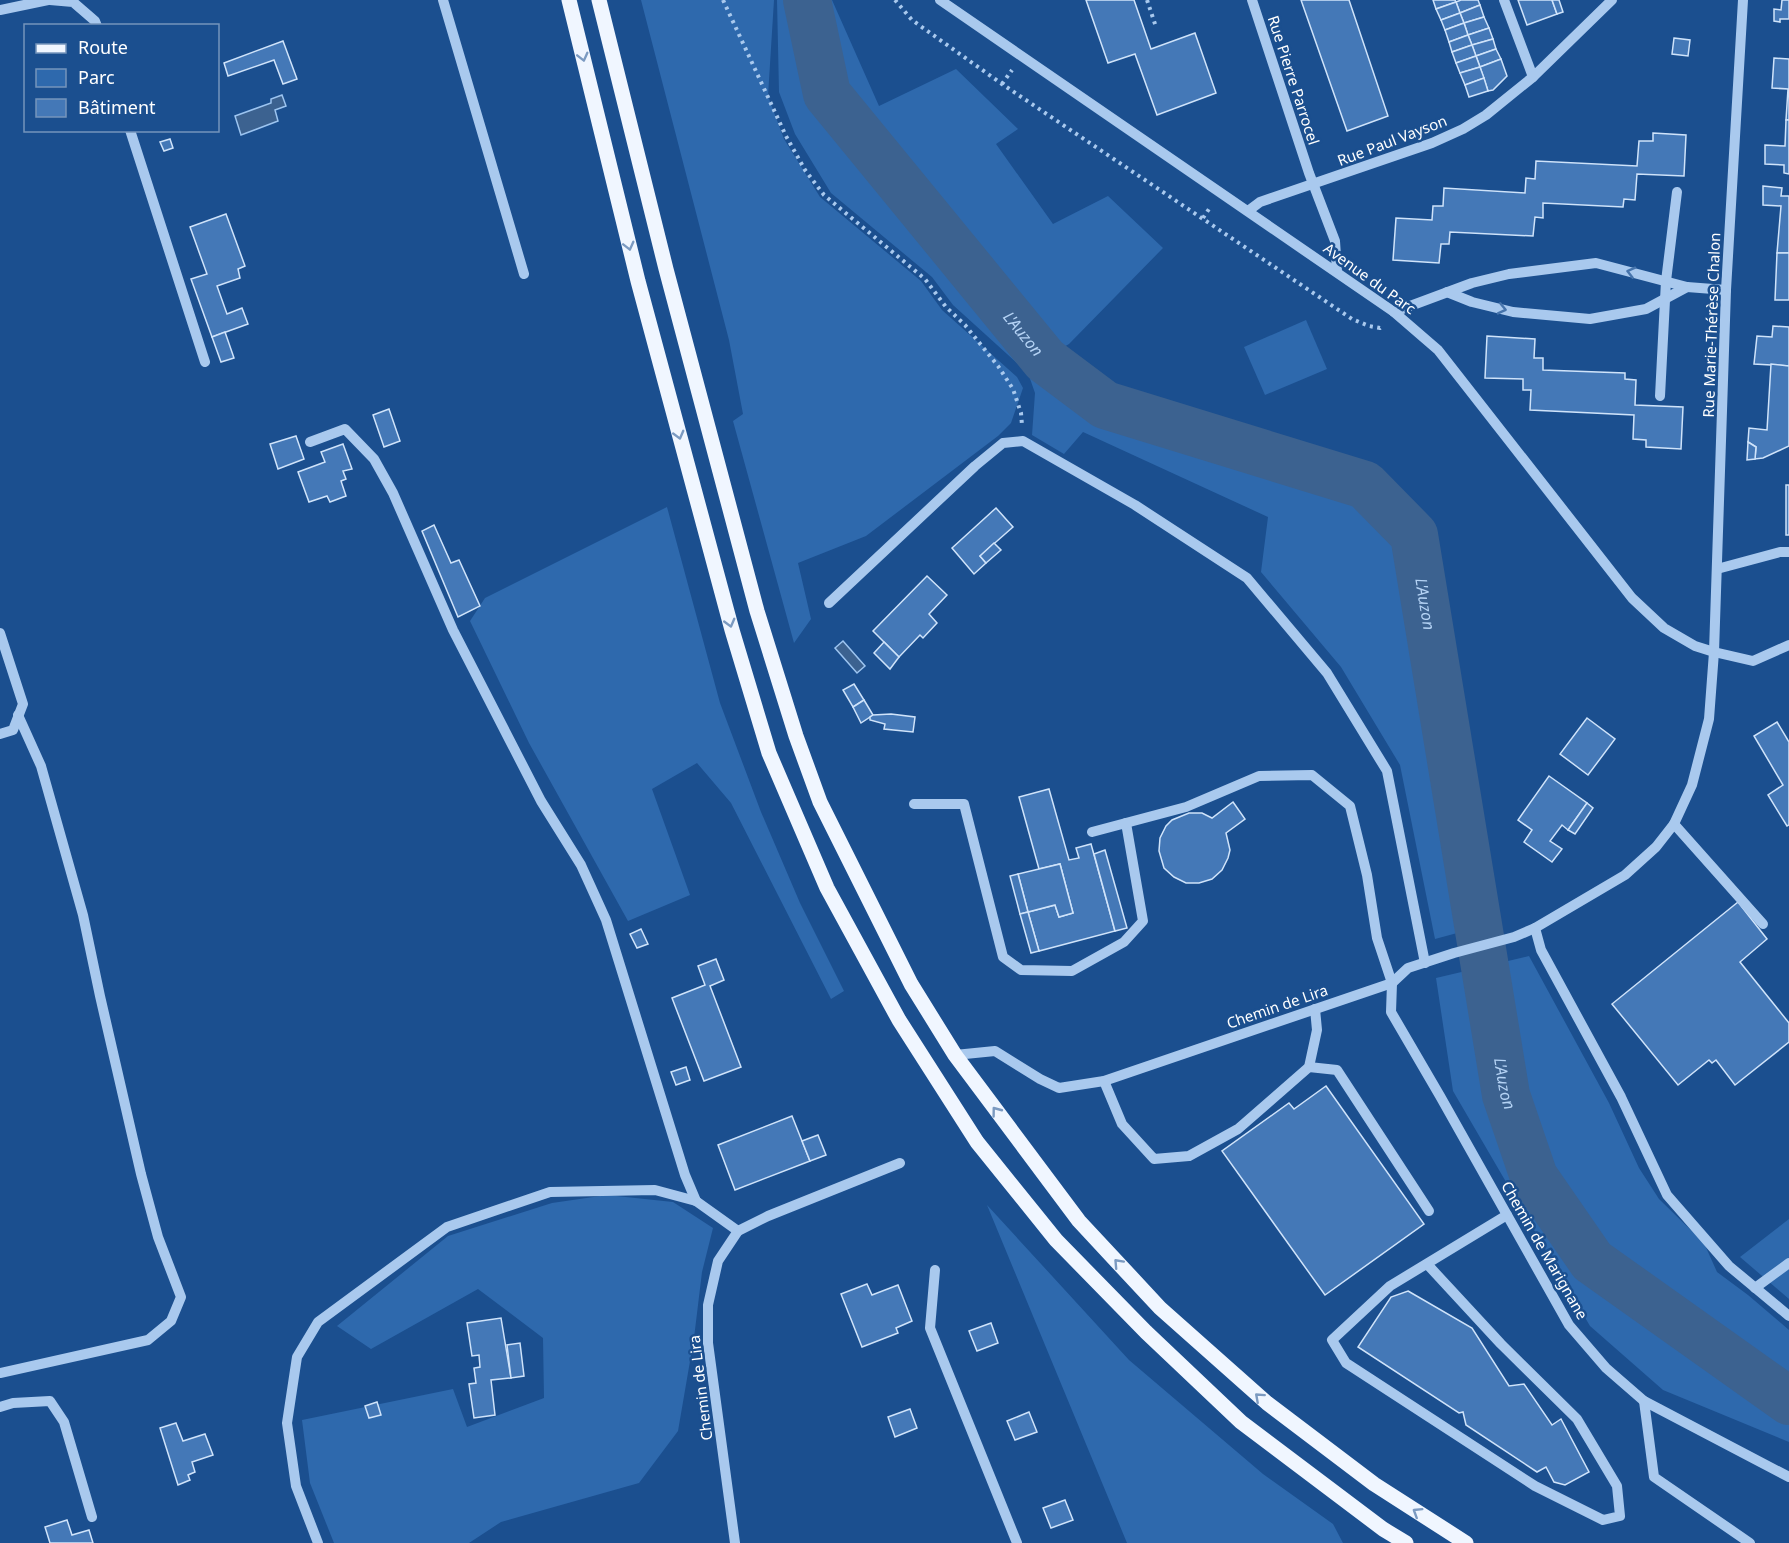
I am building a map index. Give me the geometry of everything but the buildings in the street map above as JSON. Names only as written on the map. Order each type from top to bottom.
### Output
[{"type":"main road","points":[[569,0],[638,281],[732,630],[768,753],[827,888],[899,1020],[977,1142],[1056,1240],[1146,1332],[1242,1422],[1383,1529],[1406,1543]]},
{"type":"main road","points":[[599,0],[666,269],[757,611],[796,736],[820,802],[911,984],[956,1055],[1079,1221],[1160,1308],[1267,1403],[1374,1484],[1466,1543]]},
{"type":"street","points":[[0,10],[49,0],[78,1],[96,24]]},
{"type":"street","points":[[443,0],[524,274]]},
{"type":"street","name":"Avenue du Parc","points":[[940,0],[1337,271],[1394,312],[1438,350],[1632,598],[1664,628],[1695,646],[1753,661],[1789,645]]},
{"type":"street","name":"Rue Pierre Parrocel","points":[[1252,0],[1335,241],[1337,271]]},
{"type":"street","points":[[1504,0],[1533,77]]},
{"type":"street","name":"Rue Paul Vayson","points":[[1248,211],[1260,202],[1432,143],[1463,129],[1486,115],[1533,77],[1612,0]]},
{"type":"street","name":"Rue Marie-Thérèse Chalon","points":[[1674,824],[1692,785],[1709,719],[1714,652],[1726,290],[1743,0]]},
{"type":"street","points":[[131,132],[205,362]]},
{"type":"street","points":[[1660,396],[1666,281],[1677,192]]},
{"type":"street","points":[[1394,312],[1447,292],[1509,274],[1596,263],[1687,287],[1726,290]]},
{"type":"street","points":[[1447,292],[1472,302],[1513,312],[1590,319],[1646,309],[1687,287]]},
{"type":"street","points":[[310,442],[345,429],[374,459],[393,493],[453,630],[541,801],[580,865],[606,920],[685,1175],[696,1201]]},
{"type":"street","points":[[829,603],[1003,443],[1023,441],[1135,505],[1247,578],[1328,674],[1388,771],[1425,963]]},
{"type":"street","points":[[1717,568],[1780,552],[1789,552]]},
{"type":"street","points":[[0,633],[22,704],[13,730],[0,734]]},
{"type":"street","points":[[0,1373],[148,1340],[171,1321],[181,1297],[158,1237],[141,1174],[83,915],[41,766],[18,715]]},
{"type":"street","name":"Chemin de Marignane","points":[[1092,832],[1186,807],[1259,776],[1312,775],[1350,806],[1367,875],[1377,938],[1392,983],[1391,1012],[1569,1325],[1606,1368],[1644,1401],[1789,1477]]},
{"type":"street","points":[[914,804],[964,804],[1003,957],[1021,970],[1072,971],[1124,942],[1143,921],[1126,823]]},
{"type":"street","points":[[1674,824],[1763,924]]},
{"type":"street","name":"Chemin de Lira","points":[[956,1055],[995,1051],[1059,1088],[1104,1081],[1392,983],[1408,968],[1514,937],[1535,928],[1625,875],[1656,847],[1674,824]]},
{"type":"street","points":[[1535,928],[1541,950],[1621,1096],[1667,1196],[1729,1266],[1789,1316]]},
{"type":"street","points":[[1104,1081],[1122,1124],[1154,1159],[1189,1156],[1238,1129],[1309,1067],[1317,1030],[1315,1009]]},
{"type":"street","points":[[1309,1067],[1337,1070],[1429,1211]]},
{"type":"street","name":"Chemin de Lira","points":[[735,1543],[708,1334],[708,1305],[718,1261],[738,1231],[768,1216],[900,1163]]},
{"type":"street","points":[[318,1543],[296,1486],[287,1423],[297,1357],[318,1322],[447,1227],[550,1192],[655,1190],[696,1201],[738,1231]]},
{"type":"street","points":[[1427,1264],[1501,1344],[1577,1419],[1617,1486],[1620,1516],[1603,1520],[1535,1486],[1346,1363],[1332,1340],[1390,1286],[1507,1215]]},
{"type":"street","points":[[1755,1288],[1789,1263]]},
{"type":"street","points":[[935,1270],[930,1328],[1017,1543]]},
{"type":"street","points":[[0,1407],[13,1403],[50,1401],[64,1422],[92,1517]]},
{"type":"street","points":[[1644,1401],[1654,1478],[1750,1543]]},
{"type":"path","points":[[723,0],[786,136],[805,170],[824,195],[925,279],[946,307],[965,325],[991,357],[1013,389],[1021,413],[1023,441]]},
{"type":"path","points":[[895,0],[912,20],[1002,84],[1352,319],[1380,328],[1394,312]]},
{"type":"path","points":[[1147,0],[1156,27]]},
{"type":"green space","points":[[641,0],[774,0],[768,96],[784,139],[820,197],[921,281],[942,310],[1017,377],[1023,388],[1011,423],[998,436],[866,536],[798,563],[811,619],[794,643],[733,421],[743,414],[729,340]]},
{"type":"green space","points":[[777,0],[832,0],[879,106],[956,69],[1018,129],[996,144],[1053,224],[1108,196],[1163,248],[1069,344],[1038,362],[1098,412],[1360,494],[1406,539],[1472,929],[1435,939],[1400,765],[1341,667],[1261,572],[1268,517],[1083,432],[1064,454],[1032,435],[1035,393],[1028,373],[953,305],[932,277],[831,193],[795,134],[779,92]]},
{"type":"green space","points":[[1306,320],[1327,369],[1265,395],[1244,347]]},
{"type":"green space","points":[[667,507],[720,703],[761,812],[800,903],[844,991],[831,999],[731,803],[697,763],[652,789],[690,895],[628,921],[529,743],[470,621],[485,598]]},
{"type":"green space","points":[[1529,956],[1609,1103],[1639,1168],[1659,1199],[1704,1243],[1717,1272],[1789,1330],[1789,1442],[1663,1390],[1590,1326],[1453,1091],[1436,978]]},
{"type":"green space","points":[[607,1195],[673,1202],[713,1228],[702,1272],[694,1338],[678,1431],[639,1483],[501,1522],[469,1543],[334,1543],[310,1483],[302,1420],[453,1389],[467,1427],[544,1398],[543,1338],[478,1289],[371,1349],[337,1326],[448,1236],[552,1203]]},
{"type":"green space","points":[[987,1205],[1129,1360],[1263,1474],[1333,1524],[1343,1543],[1127,1543]]},
{"type":"green space","points":[[1789,1219],[1789,1299],[1740,1257]]},
{"type":"shaded area","points":[[282,95],[286,106],[275,110],[278,121],[241,135],[235,116],[271,103],[271,99]]},
{"type":"shaded area","points":[[843,641],[865,666],[857,673],[835,648]]},
{"type":"waterway","name":"L'Auzon","points":[[807,0],[827,94],[1045,360],[1105,405],[1365,485],[1414,535],[1506,1095],[1534,1177],[1592,1261],[1789,1401]]}]
